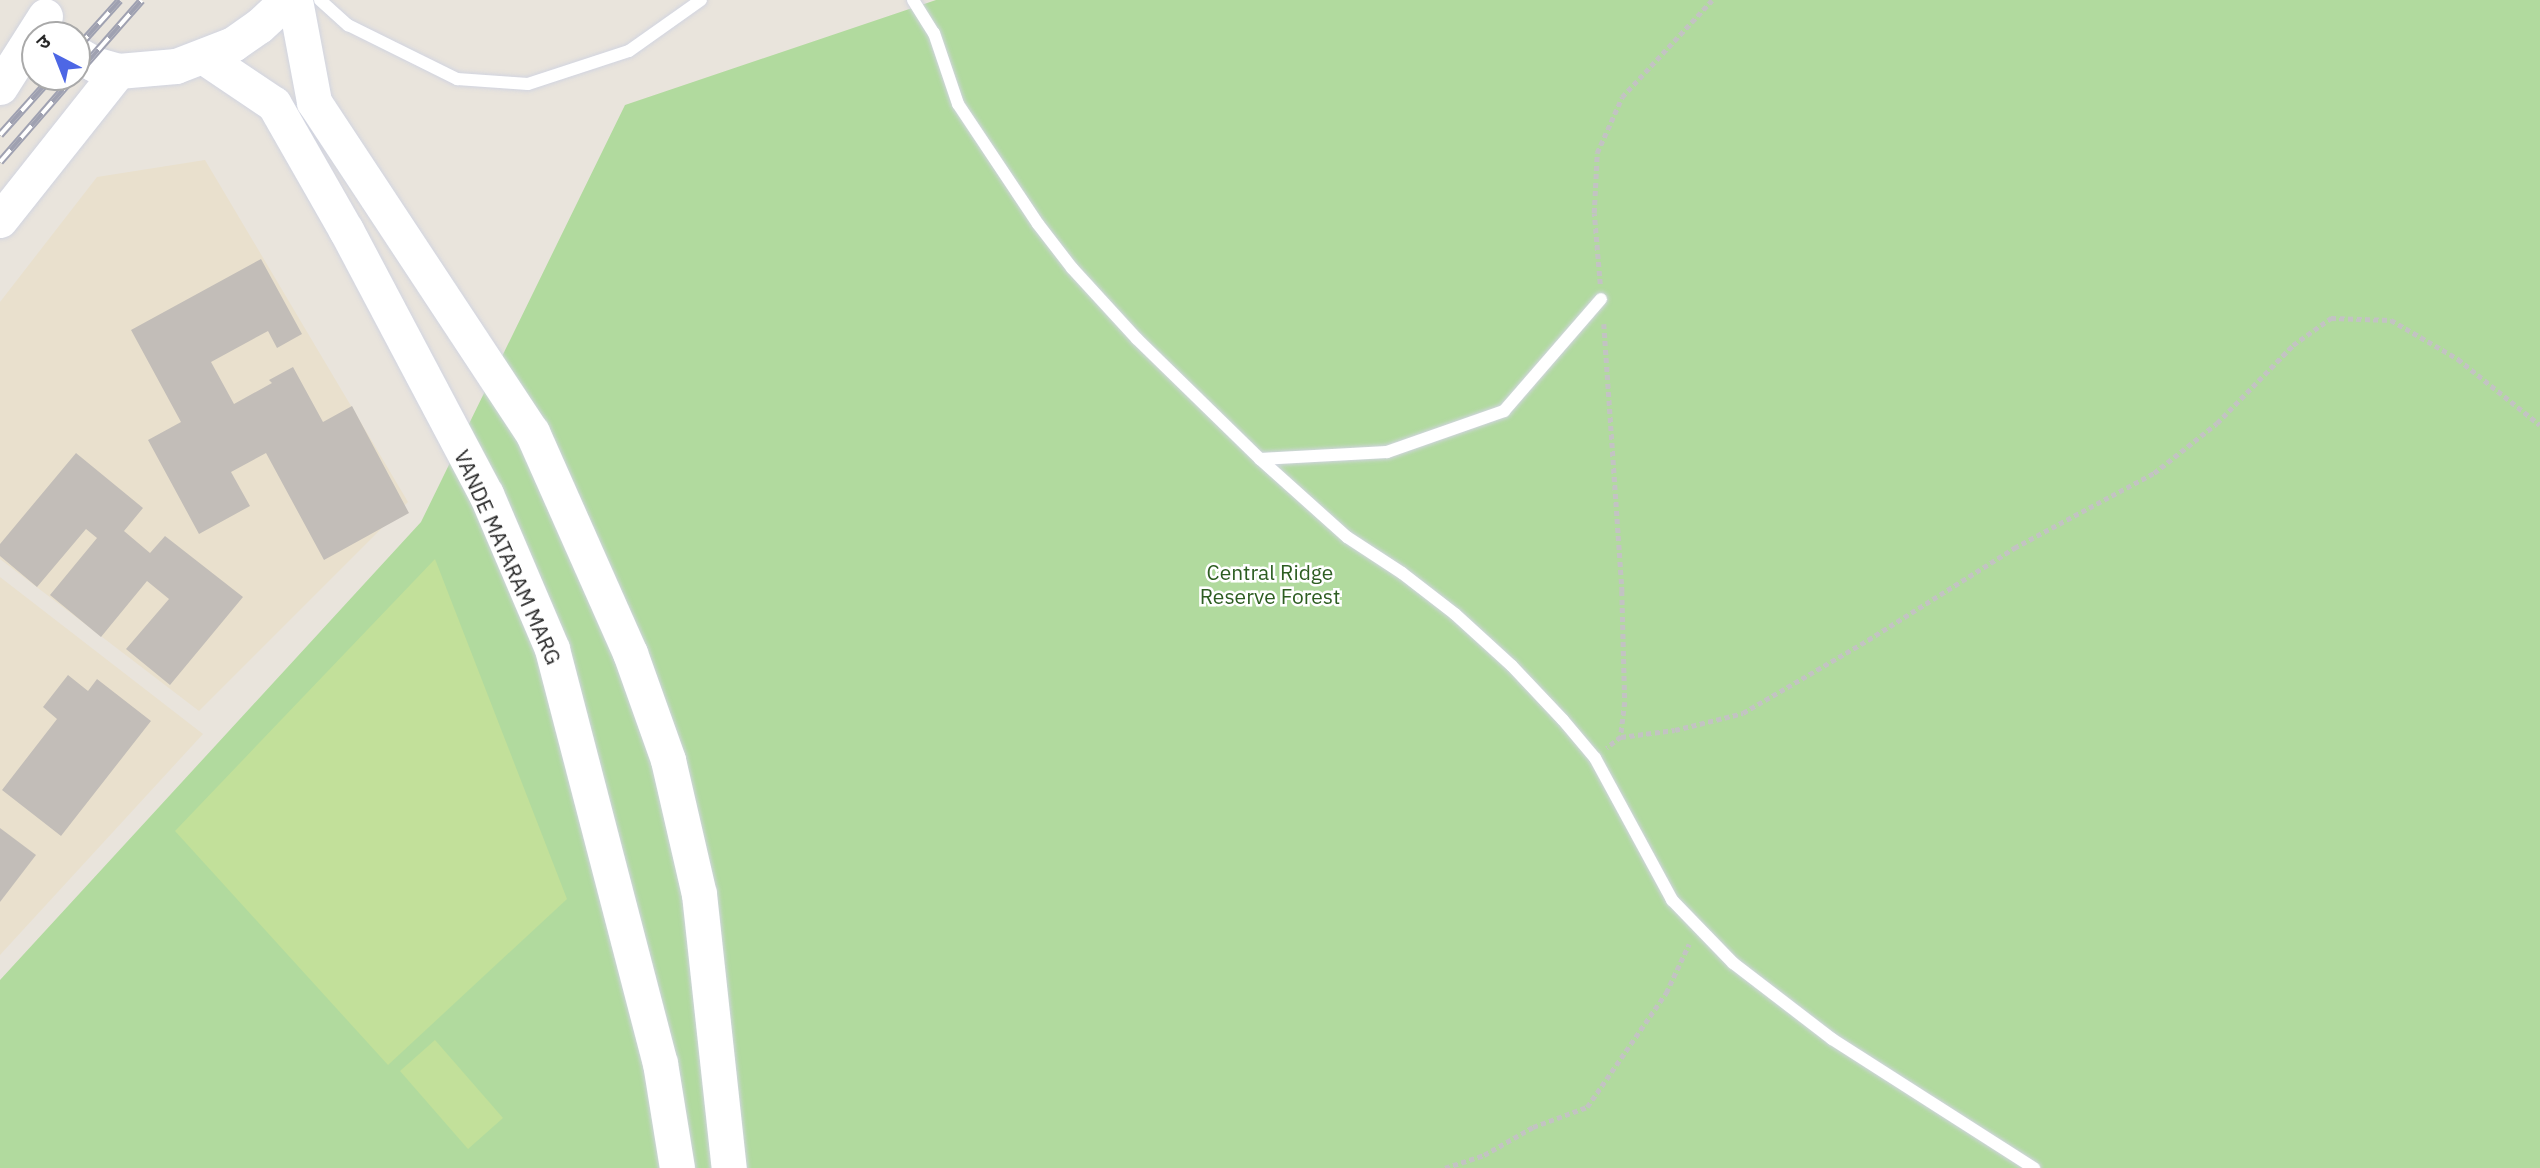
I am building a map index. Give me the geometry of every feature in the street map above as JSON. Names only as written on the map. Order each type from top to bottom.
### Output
[{"type":"main road","points":[[91,62],[118,71],[162,68],[204,57],[247,35],[287,0]]},
{"type":"main road","points":[[295,0],[314,102],[532,432],[630,653],[668,760],[699,894],[729,1168]]},
{"type":"main road","points":[[0,87],[47,17]]},
{"type":"main road","name":"VANDE MATARAM MARG","points":[[204,57],[274,104],[346,230],[486,494],[552,649],[660,1063],[677,1168]]},
{"type":"main road","points":[[0,220],[118,71]]},
{"type":"lane","points":[[320,0],[348,24],[457,79],[528,85],[629,51],[701,0]]},
{"type":"lane","points":[[913,0],[934,33],[958,104],[1038,224],[1072,268],[1137,340],[1260,459],[1347,537],[1402,573],[1455,614],[1512,666],[1595,758],[1672,900],[1733,963],[1832,1039],[2035,1168]]},
{"type":"lane","points":[[1260,459],[1387,452],[1504,411],[1601,299]]},
{"type":"path","points":[[1621,737],[1625,702],[1622,592],[1608,355],[1594,213],[1597,153],[1622,97],[1712,0]]},
{"type":"path","points":[[1595,758],[1621,737],[1675,730],[1743,713],[1868,640],[2014,548],[2154,473],[2217,423],[2293,345],[2331,318],[2390,320],[2458,359],[2540,425]]},
{"type":"path","points":[[1445,1168],[1484,1154],[1533,1127],[1587,1107],[1666,993],[1689,944],[1687,915]]},
{"type":"shaded area","points":[[205,160],[408,502],[199,711],[0,559],[0,302],[97,177]]},
{"type":"shaded area","points":[[0,577],[203,734],[0,955]]},
{"type":"green space","name":"Central Ridge Reserve Forest","points":[[936,0],[2540,0],[2540,1168],[0,1168],[0,980],[421,522],[625,105]]},
{"type":"green space","points":[[435,559],[567,899],[388,1065],[175,831]]},
{"type":"green space","points":[[435,1040],[503,1118],[468,1149],[400,1071]]},
{"type":"building","points":[[261,259],[302,334],[277,348],[268,331],[211,362],[234,404],[272,383],[269,380],[293,367],[323,422],[352,406],[409,513],[324,560],[266,453],[231,472],[250,506],[199,534],[148,440],[181,422],[131,330]]},
{"type":"building","points":[[76,453],[143,508],[124,531],[150,553],[165,536],[243,597],[170,685],[126,649],[169,599],[147,581],[101,637],[50,595],[97,538],[86,529],[37,587],[0,556],[0,544]]},
{"type":"building","points":[[68,675],[88,691],[97,679],[151,721],[61,836],[2,790],[57,719],[43,707]]},
{"type":"building","points":[[0,828],[36,855],[0,902]]},
{"type":"railway","points":[[91,32],[120,0]]},
{"type":"railway","points":[[91,58],[142,0]]},
{"type":"railway","points":[[0,135],[39,91]]},
{"type":"railway","points":[[0,162],[62,91]]}]
